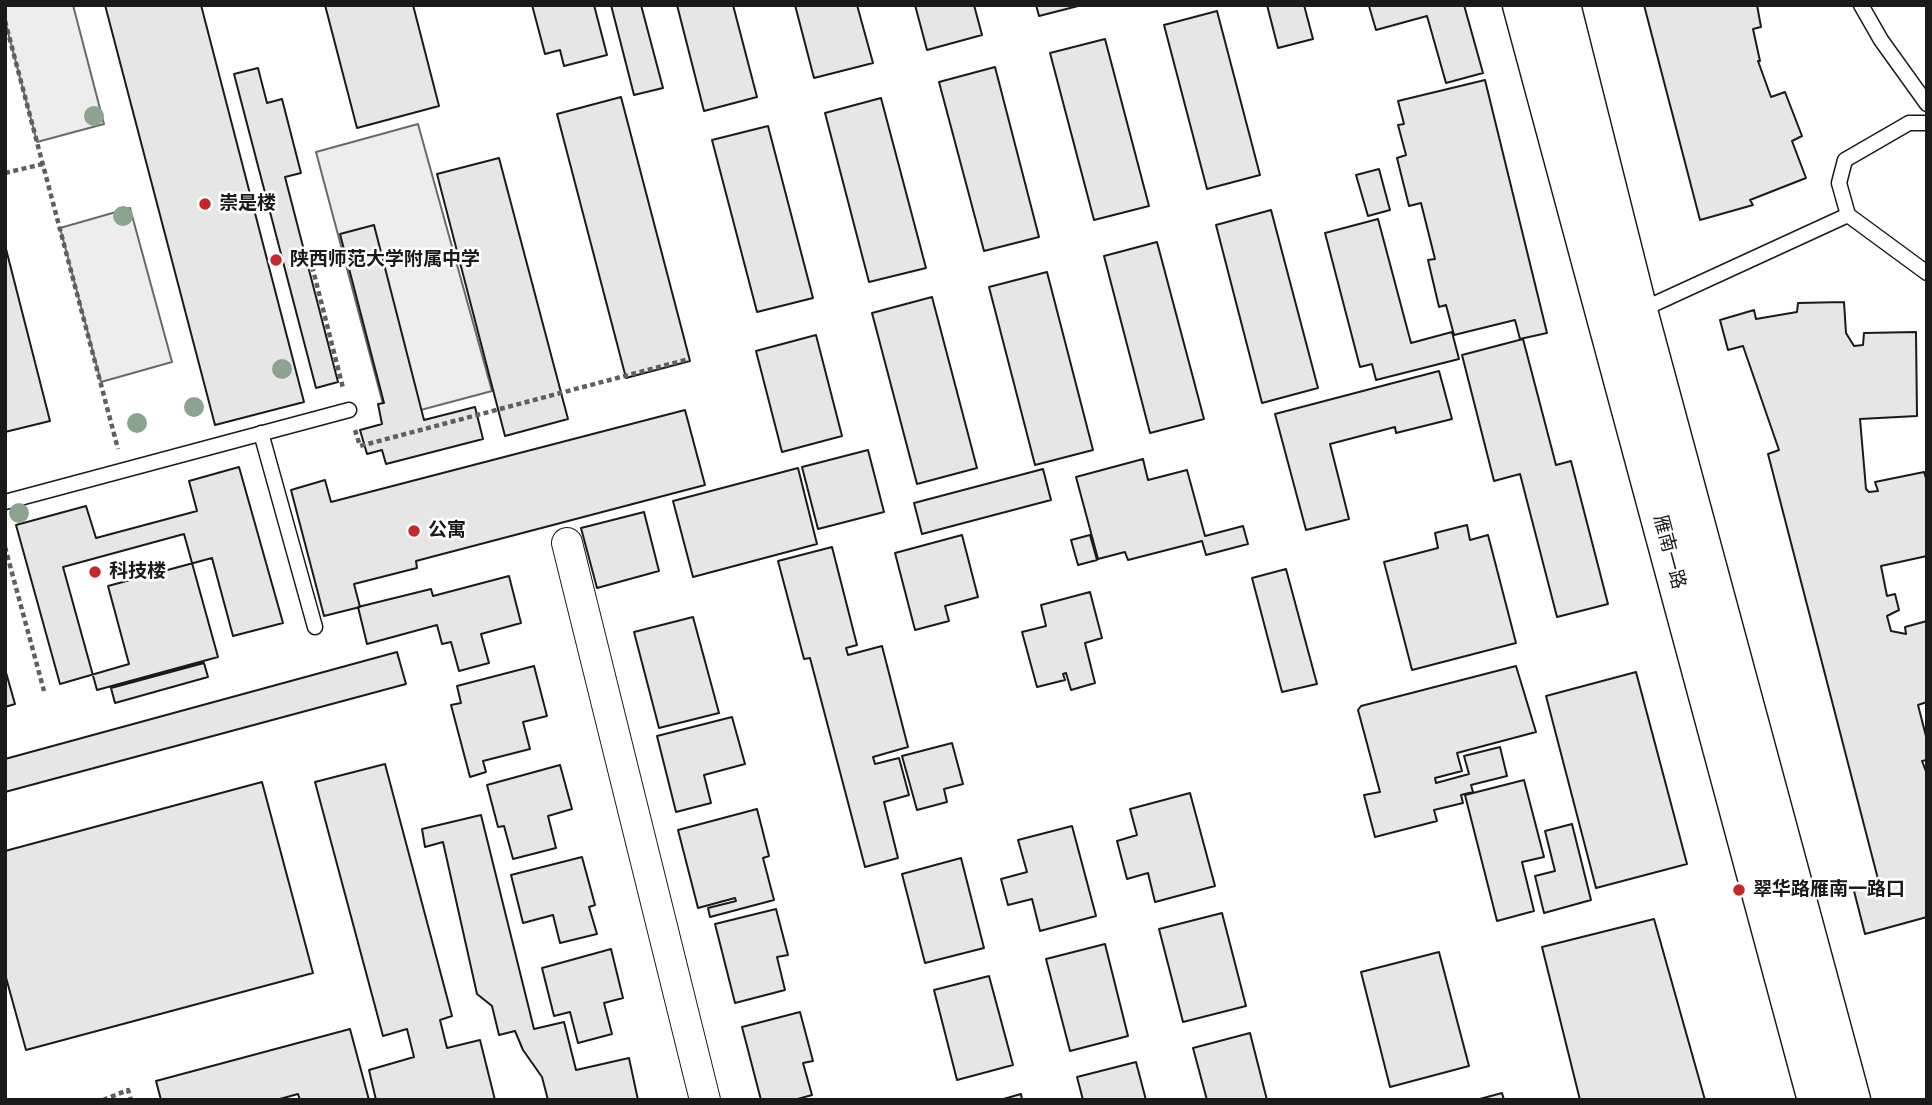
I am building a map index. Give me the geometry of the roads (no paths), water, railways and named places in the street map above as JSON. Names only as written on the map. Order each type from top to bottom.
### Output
[{"type":"main road","name":"雁南一路","points":[[1522,5],[1817,1100]]},
{"type":"main road","name":"雁南一路","points":[[1561,5],[1638,311],[1851,1100]]},
{"type":"street","points":[[567,543],[705,1100]]},
{"type":"lane","points":[[1861,5],[1881,40],[1927,104]]},
{"type":"lane","points":[[1927,122],[1909,123],[1845,160],[1839,183],[1848,215],[1927,273]]},
{"type":"lane","points":[[1638,311],[1848,215]]},
{"type":"lane","points":[[5,502],[349,410]]},
{"type":"lane","points":[[261,433],[315,627]]},
{"type":"place","name":"崇是楼","points":[[205,204]]},
{"type":"place","name":"陕西师范大学附属中学","points":[[276,260]]},
{"type":"place","name":"公寓","points":[[414,531]]},
{"type":"place","name":"科技楼","points":[[95,572]]},
{"type":"place","name":"翠华路雁南一路口","points":[[1739,890]]}]
